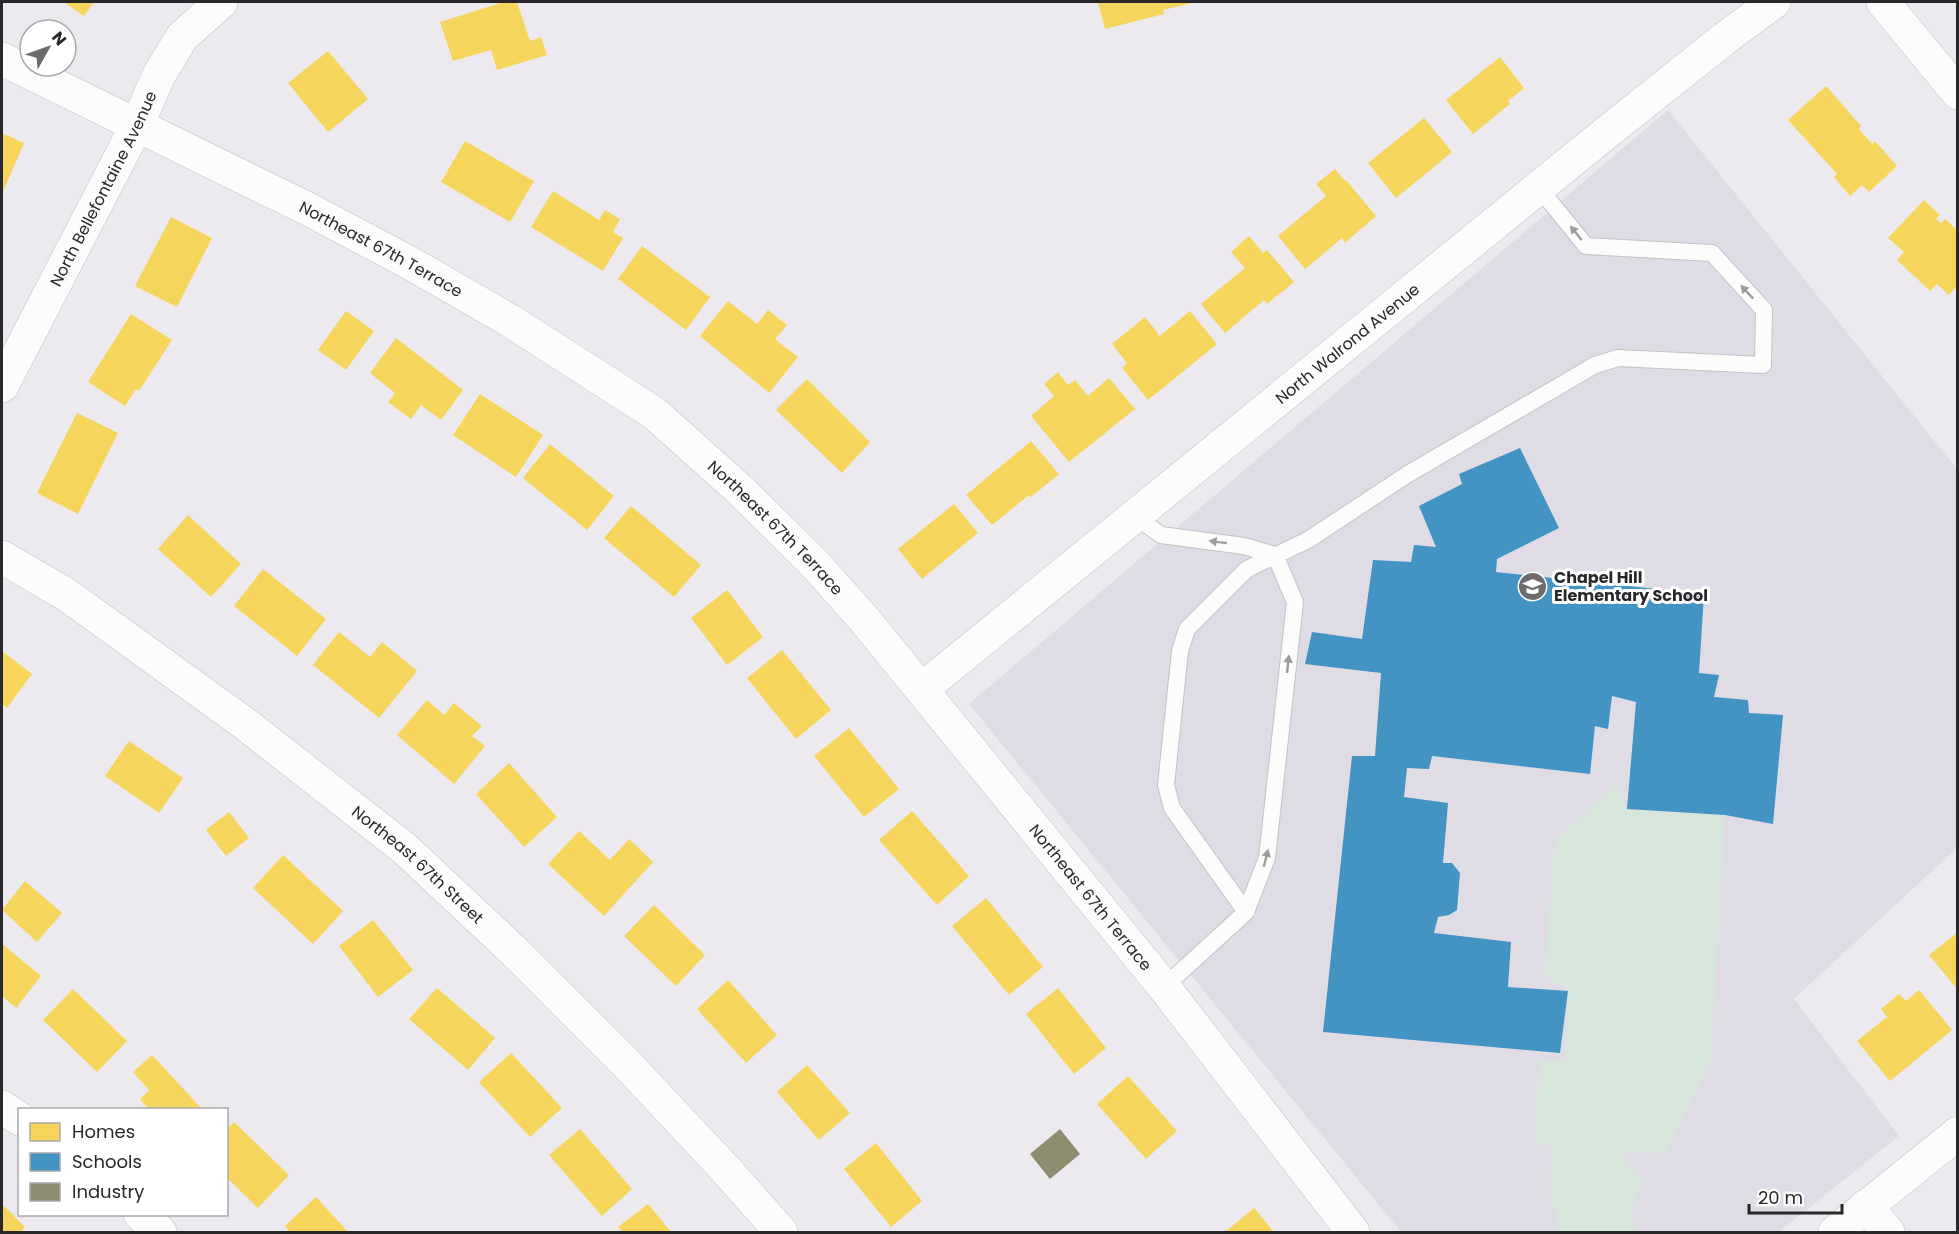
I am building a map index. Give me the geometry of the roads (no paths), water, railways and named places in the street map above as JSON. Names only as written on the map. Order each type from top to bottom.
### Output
[{"type":"street","name":"North Bellefontaine Avenue","points":[[2,386],[137,125],[159,75],[182,37],[221,2]]},
{"type":"street","name":"North Walrond Avenue","points":[[922,689],[1539,188],[1724,39],[1774,2]]},
{"type":"street","points":[[1883,2],[1958,93]]},
{"type":"street","name":"Northeast 67th Terrace","points":[[2,59],[308,208],[410,262],[509,320],[654,413],[739,489],[813,562],[922,689],[1164,987],[1353,1233]]},
{"type":"street","name":"Northeast 67th Street","points":[[2,557],[67,595],[244,723],[404,848],[516,953],[624,1061],[728,1172],[781,1233]]},
{"type":"street","points":[[2,1107],[18,1118]]},
{"type":"street","points":[[1834,1233],[1958,1133]]},
{"type":"street","points":[[1866,1206],[1888,1233]]},
{"type":"street","points":[[141,1216],[160,1233]]},
{"type":"lane","points":[[1246,912],[1172,808],[1166,785],[1180,651],[1187,629],[1247,569],[1308,540],[1408,474],[1595,364],[1618,358],[1763,365],[1764,310],[1712,253],[1586,246],[1539,188]]},
{"type":"lane","points":[[1136,517],[1161,535],[1244,546],[1275,555]]},
{"type":"lane","points":[[1164,987],[1246,912],[1267,858],[1294,602],[1275,555]]},
{"type":"place","name":"Chapel Hill Elementary School","points":[[1533,586]]}]
